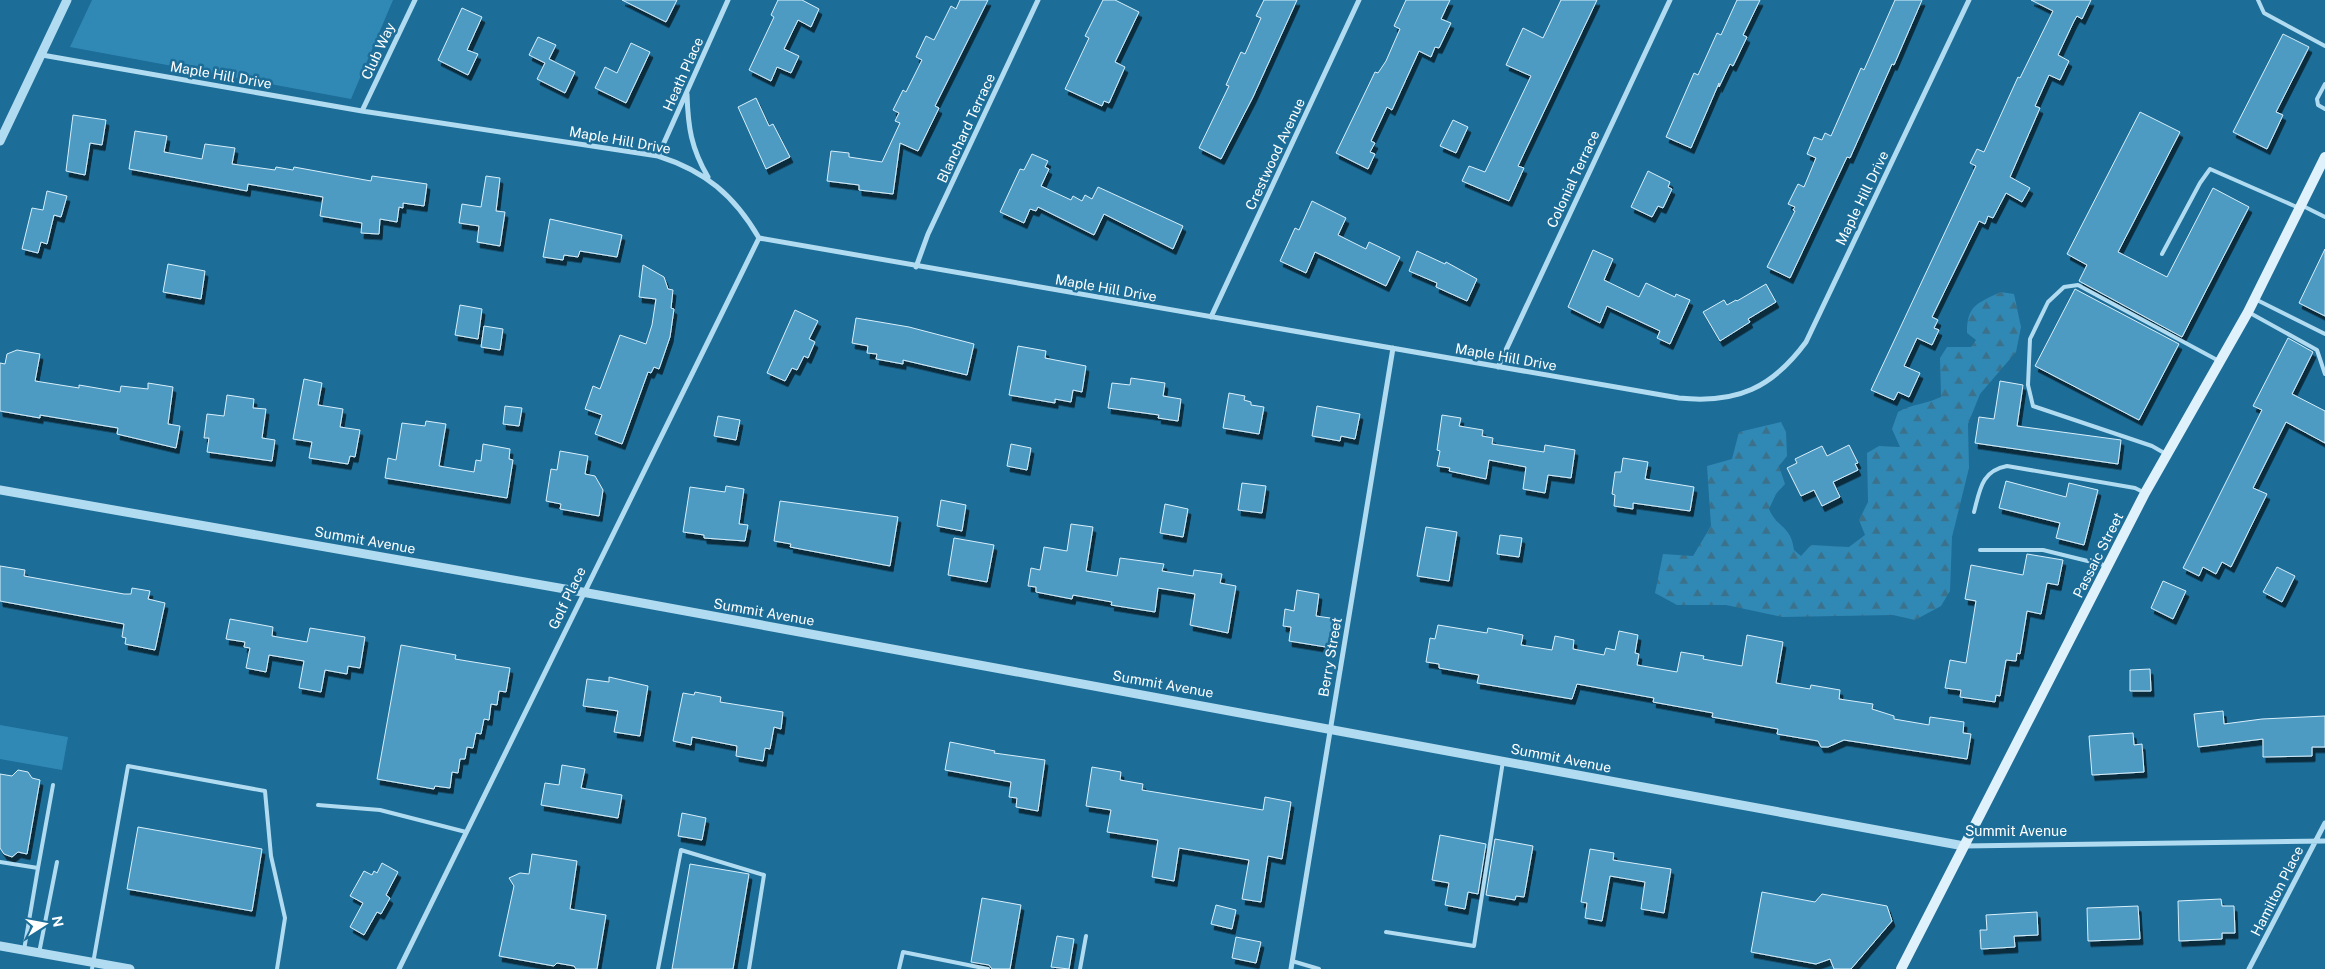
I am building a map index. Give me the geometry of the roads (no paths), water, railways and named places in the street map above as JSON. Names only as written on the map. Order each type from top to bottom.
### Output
[{"type":"main road","name":"Passaic Street","points":[[1901,969],[2145,493],[2248,312],[2325,157]]},
{"type":"street","points":[[0,141],[67,0]]},
{"type":"street","name":"Club Way","points":[[362,111],[415,0]]},
{"type":"street","name":"Heath Place","points":[[658,156],[728,0]]},
{"type":"street","name":"Blanchard Terrace","points":[[916,267],[928,234],[1038,0]]},
{"type":"street","name":"Crestwood Avenue","points":[[1211,317],[1359,0]]},
{"type":"street","name":"Colonial Terrace","points":[[1498,367],[1670,0]]},
{"type":"street","name":"Maple Hill Drive","points":[[42,55],[362,111],[658,156],[686,165],[709,179],[732,201],[759,238],[916,267],[1704,401],[1752,390],[1774,377],[1791,362],[1806,342],[1969,0]]},
{"type":"street","points":[[687,93],[688,126],[696,157],[709,179]]},
{"type":"street","name":"Golf Place","points":[[399,969],[582,592],[759,238]]},
{"type":"street","name":"Berry Street","points":[[1291,969],[1393,348]]},
{"type":"street","name":"Summit Avenue","points":[[0,490],[582,592],[1964,846],[2325,841]]},
{"type":"street","name":"Hamilton Place","points":[[2249,969],[2325,824]]},
{"type":"street","points":[[0,946],[40,953],[93,966],[130,969]]},
{"type":"lane","points":[[2258,0],[2264,12],[2325,46]]},
{"type":"lane","points":[[2325,84],[2318,99],[2318,105],[2325,109]]},
{"type":"lane","points":[[2162,254],[2200,183],[2210,169],[2325,217]]},
{"type":"lane","points":[[2166,454],[2152,446],[2033,406],[2028,384],[2030,339],[2048,302],[2064,287],[2078,285],[2219,361]]},
{"type":"lane","points":[[2254,298],[2325,334]]},
{"type":"lane","points":[[2248,312],[2317,350],[2325,374]]},
{"type":"lane","points":[[1974,512],[1983,480],[1996,468],[2007,466],[2134,488],[2145,493]]},
{"type":"lane","points":[[1980,550],[2043,550],[2108,566]]},
{"type":"lane","points":[[1386,932],[1474,946],[1503,761]]},
{"type":"lane","points":[[93,966],[128,766],[265,791],[272,856],[285,918],[277,969]]},
{"type":"lane","points":[[24,950],[53,785]]},
{"type":"lane","points":[[318,805],[380,810],[466,832]]},
{"type":"lane","points":[[658,969],[680,850],[764,875],[749,969]]},
{"type":"lane","points":[[0,862],[38,868]]},
{"type":"lane","points":[[40,953],[57,862]]},
{"type":"lane","points":[[1080,969],[1086,936]]},
{"type":"lane","points":[[900,969],[902,952],[988,969]]},
{"type":"lane","points":[[1292,962],[1319,969]]}]
